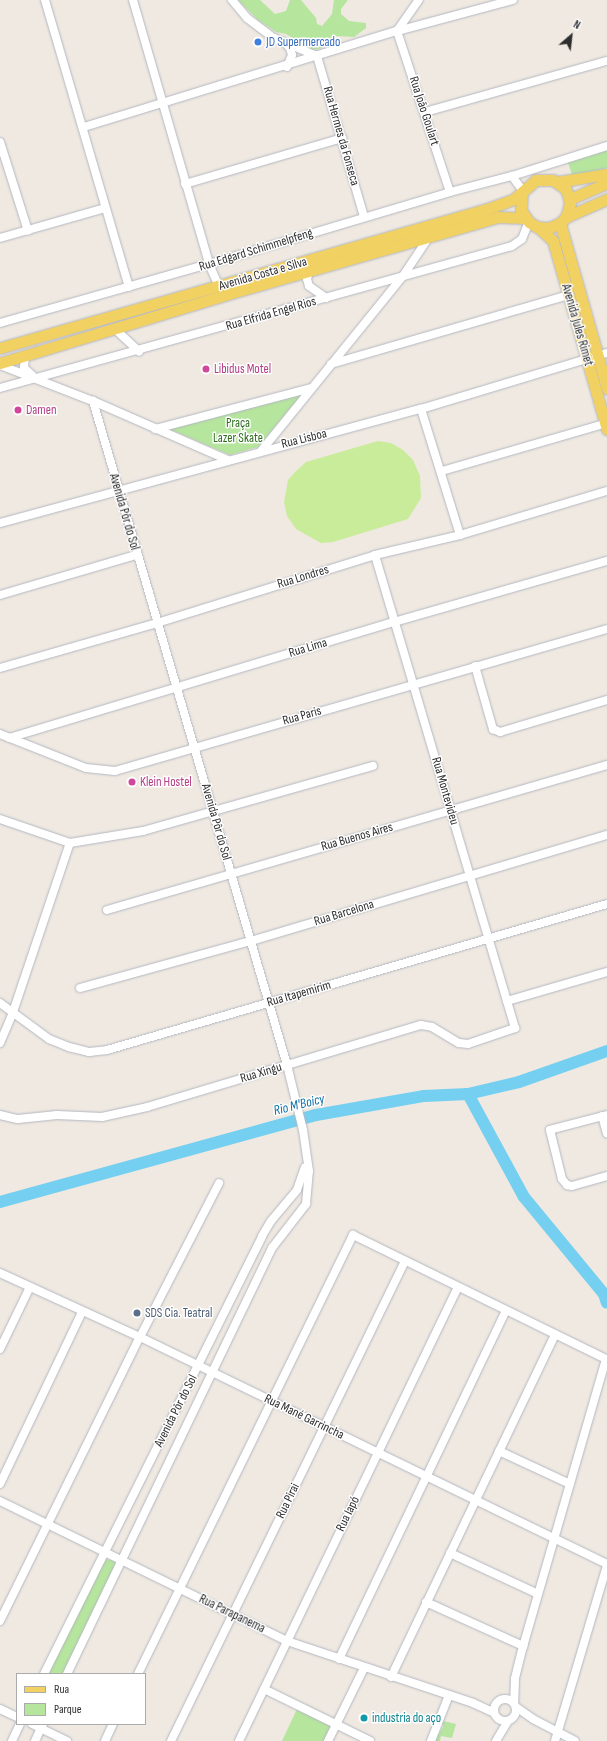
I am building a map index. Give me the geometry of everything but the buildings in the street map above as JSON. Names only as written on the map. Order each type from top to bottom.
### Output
[{"type":"main road","name":"Avenida Costa e Silva","points":[[0,348],[487,209],[514,199],[536,180],[545,178],[557,182],[607,174]]},
{"type":"main road","points":[[557,182],[566,189],[570,201],[563,220]]},
{"type":"main road","points":[[570,201],[607,183]]},
{"type":"main road","points":[[523,192],[521,210],[530,222]]},
{"type":"main road","name":"Avenida Costa e Silva","points":[[0,364],[114,328],[498,217],[530,222],[549,228],[604,200]]},
{"type":"main road","points":[[570,201],[604,200]]},
{"type":"main road","name":"Avenida Jules Rimet","points":[[563,220],[597,356],[607,388]]},
{"type":"main road","name":"Avenida Jules Rimet","points":[[530,222],[554,241],[569,296],[597,356],[606,425]]},
{"type":"street","points":[[45,0],[84,127],[105,208],[129,287]]},
{"type":"street","points":[[133,0],[209,264],[219,286]]},
{"type":"street","points":[[232,0],[246,18],[284,42],[317,56]]},
{"type":"street","points":[[397,31],[419,0]]},
{"type":"street","points":[[84,127],[163,105],[287,67],[397,31],[513,0]]},
{"type":"street","name":"Rua João Goulart","points":[[397,31],[425,112],[450,192]]},
{"type":"street","points":[[284,42],[290,48],[292,55],[287,67]]},
{"type":"street","name":"Rua Hermes da Fonseca","points":[[317,56],[364,217]]},
{"type":"street","points":[[425,112],[607,61]]},
{"type":"street","points":[[185,184],[342,138]]},
{"type":"street","points":[[0,142],[28,231]]},
{"type":"street","name":"Rua Edgard Schimmelpfeng","points":[[0,323],[209,264],[450,192],[512,176],[607,146]]},
{"type":"street","points":[[512,176],[523,192]]},
{"type":"street","points":[[0,238],[105,208]]},
{"type":"street","name":"Rua Elfrida Engel Rios","points":[[0,388],[139,351],[512,246],[522,239],[530,222]]},
{"type":"street","points":[[262,450],[403,276],[429,237]]},
{"type":"street","points":[[309,271],[307,279],[309,286],[326,298]]},
{"type":"street","points":[[331,364],[569,296]]},
{"type":"street","points":[[114,328],[139,351]]},
{"type":"street","points":[[25,356],[24,368],[38,379]]},
{"type":"street","name":"Rua Lisboa","points":[[0,523],[262,450],[422,409],[597,356]]},
{"type":"street","points":[[0,364],[93,401],[228,460]]},
{"type":"street","points":[[155,429],[311,388]]},
{"type":"street","name":"Avenida Pôr do Sol","points":[[67,1673],[123,1561],[272,1248],[283,1231],[306,1204],[309,1171],[303,1130],[287,1065],[136,555],[93,401]]},
{"type":"street","points":[[422,409],[460,534]]},
{"type":"street","points":[[442,471],[606,425]]},
{"type":"street","name":"Rua Londres","points":[[0,668],[157,623],[375,555],[460,534],[607,491]]},
{"type":"street","points":[[0,595],[136,555]]},
{"type":"street","name":"Rua Montevideu","points":[[375,555],[515,1028]]},
{"type":"street","name":"Rua Lima","points":[[9,738],[394,622],[607,561]]},
{"type":"street","name":"Rua Paris","points":[[0,734],[101,771],[115,771],[475,666],[607,630]]},
{"type":"street","points":[[475,666],[493,729],[500,732],[607,700]]},
{"type":"street","name":"Rua Buenos Aires","points":[[107,910],[607,765]]},
{"type":"street","points":[[0,819],[70,843],[143,831],[373,766]]},
{"type":"street","name":"Rua Barcelona","points":[[80,988],[251,941],[607,835]]},
{"type":"street","points":[[0,1043],[13,1012],[70,843]]},
{"type":"street","name":"Rua Itapemirim","points":[[0,1003],[49,1039],[69,1048],[89,1052],[107,1050],[607,904]]},
{"type":"street","points":[[508,1001],[607,972]]},
{"type":"street","name":"Rua Xingu","points":[[0,1115],[18,1119],[57,1114],[102,1117],[147,1107],[421,1025],[432,1027],[459,1043],[468,1044],[515,1028]]},
{"type":"street","points":[[607,1133],[604,1116],[550,1130],[562,1179],[566,1185],[572,1186],[607,1176]]},
{"type":"street","name":"Avenida Pôr do Sol","points":[[44,1673],[271,1221],[290,1199],[305,1174],[307,1152]]},
{"type":"street","points":[[0,1621],[140,1337],[219,1183]]},
{"type":"street","points":[[290,1199],[299,1200],[306,1204]]},
{"type":"street","points":[[271,1221],[283,1231]]},
{"type":"street","points":[[138,1673],[353,1236],[606,1360],[522,1646],[515,1679],[515,1704],[511,1719],[497,1739]]},
{"type":"street","name":"Rua Pirai","points":[[171,1741],[405,1261]]},
{"type":"street","name":"Rua Mané Garrincha","points":[[0,1273],[82,1312],[140,1337],[554,1540],[607,1564]]},
{"type":"street","points":[[0,1349],[30,1287]]},
{"type":"street","name":"Rua Iapó","points":[[239,1741],[458,1287]]},
{"type":"street","points":[[339,1659],[506,1311]]},
{"type":"street","points":[[0,1484],[82,1312]]},
{"type":"street","points":[[391,1677],[555,1335]]},
{"type":"street","points":[[499,1451],[570,1484]]},
{"type":"street","name":"Rua Parapanema","points":[[0,1501],[287,1641],[364,1668],[473,1703],[496,1716],[511,1719],[533,1719]]},
{"type":"street","points":[[450,1553],[538,1594]]},
{"type":"street","points":[[554,1741],[607,1564]]},
{"type":"street","points":[[426,1602],[522,1646]]},
{"type":"street","points":[[328,1741],[364,1668]]},
{"type":"street","points":[[497,1739],[496,1716],[500,1701],[515,1679]]},
{"type":"street","points":[[264,1689],[370,1741]]},
{"type":"street","points":[[432,1741],[449,1695]]},
{"type":"street","name":"Rua Parapanema","points":[[473,1703],[500,1701],[515,1704],[533,1719],[575,1741]]},
{"type":"street","points":[[0,1709],[16,1717]]},
{"type":"street","points":[[12,1741],[20,1725]]},
{"type":"street","points":[[105,1741],[113,1725]]},
{"type":"street","points":[[35,1741],[42,1726],[67,1741]]},
{"type":"green space","points":[[238,0],[260,0],[275,14],[286,11],[290,0],[301,0],[316,18],[317,24],[322,26],[332,14],[334,0],[348,0],[341,9],[341,14],[349,21],[366,23],[366,28],[354,37],[334,36],[323,48],[313,50],[286,34],[276,32],[258,20]]},
{"type":"green space","points":[[607,149],[607,168],[573,177],[567,160]]},
{"type":"green space","name":"Praça Lazer Skate","points":[[303,393],[258,447],[230,455],[167,428]]},
{"type":"green space","points":[[378,441],[391,443],[403,450],[413,460],[420,476],[421,498],[408,519],[333,542],[321,543],[296,529],[287,516],[284,502],[288,480],[295,472],[306,462]]},
{"type":"green space","points":[[105,1559],[116,1561],[110,1579],[66,1673],[48,1673]]},
{"type":"green space","points":[[297,1709],[331,1726],[324,1741],[282,1741]]},
{"type":"green space","points":[[443,1721],[456,1724],[452,1738],[441,1736],[440,1741],[432,1741],[435,1734],[438,1735],[443,1727]]},
{"type":"waterway","name":"Rio M'Boicy","points":[[0,1202],[316,1115],[424,1096],[468,1094],[519,1082],[607,1051]]},
{"type":"waterway","points":[[468,1094],[524,1197],[604,1294],[607,1303]]},
{"type":"place","name":"JD Supermercado","points":[[258,42]]},
{"type":"place","name":"Libidus Motel","points":[[206,369]]},
{"type":"place","name":"Damen","points":[[18,410]]},
{"type":"place","name":"Klein Hostel","points":[[132,782]]},
{"type":"place","name":"SDS Cia. Teatral","points":[[137,1313]]},
{"type":"place","name":"industria do aço","points":[[364,1718]]}]
